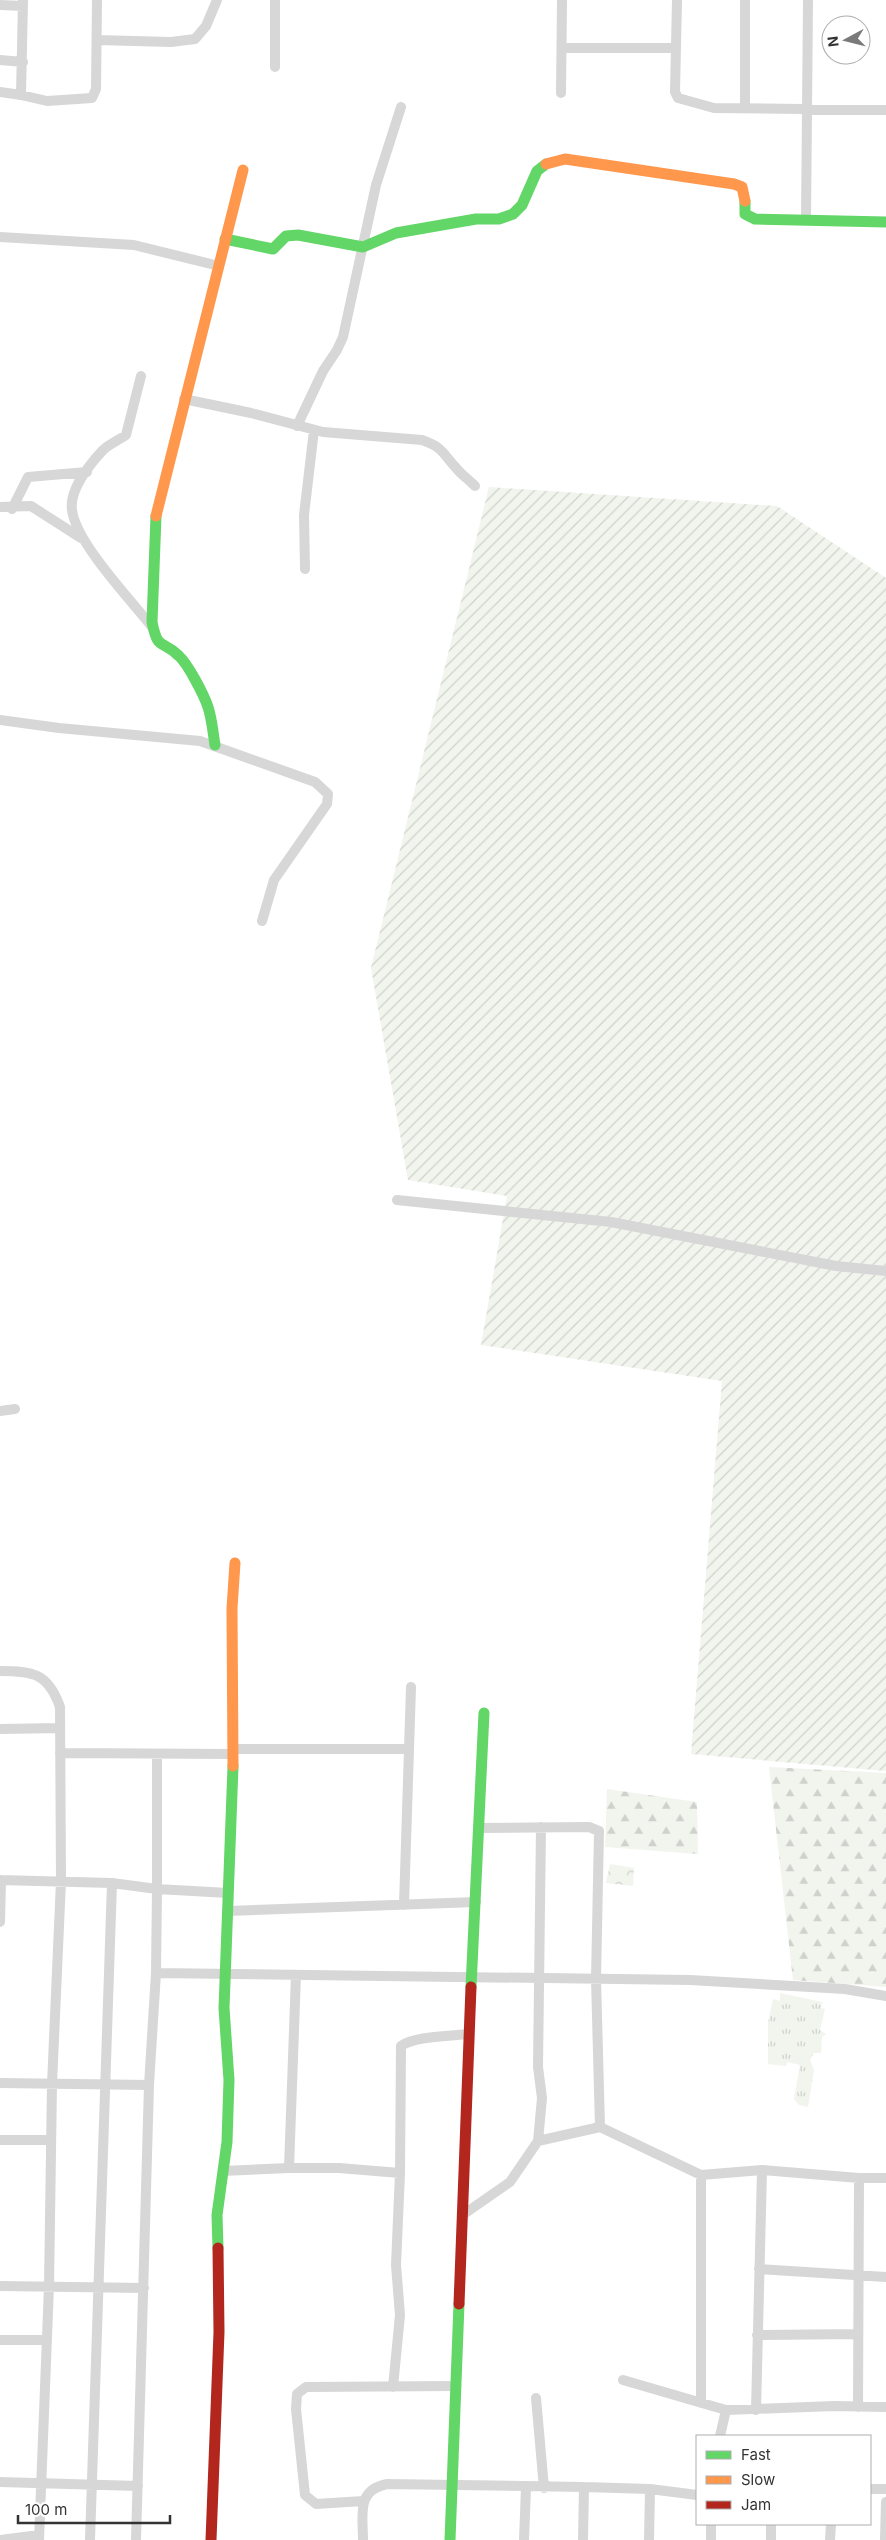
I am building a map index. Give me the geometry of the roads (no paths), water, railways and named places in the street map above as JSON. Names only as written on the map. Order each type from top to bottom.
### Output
[{"type":"street","points":[[0,92],[47,101],[92,98],[96,89],[97,0]]},
{"type":"street","points":[[97,40],[171,42],[195,39],[206,26],[217,0]]},
{"type":"street","points":[[275,0],[275,67]]},
{"type":"street","points":[[561,93],[562,0]]},
{"type":"street","points":[[677,0],[675,92],[678,98],[714,108],[886,110]]},
{"type":"street","points":[[745,0],[745,108]]},
{"type":"street","points":[[806,220],[808,0]]},
{"type":"street","points":[[0,5],[23,3],[23,62],[20,95]]},
{"type":"street","points":[[562,48],[676,48]]},
{"type":"street","points":[[0,60],[23,62]]},
{"type":"street","points":[[297,426],[323,371],[343,337],[376,185],[401,107]]},
{"type":"street","points":[[225,239],[273,249],[286,236],[298,235],[363,247],[396,234],[476,219],[488,220],[514,214],[524,202],[535,171],[542,164],[565,159],[742,186],[745,192],[745,214],[755,219],[886,222]]},
{"type":"street","points":[[215,744],[208,706],[180,655],[160,645],[154,637],[156,509],[243,170]]},
{"type":"street","points":[[0,237],[134,245],[218,266]]},
{"type":"street","points":[[81,538],[72,510],[74,490],[104,449],[126,435],[142,376]]},
{"type":"street","points":[[184,399],[251,413],[314,430],[422,440],[441,448],[457,469],[475,486]]},
{"type":"street","points":[[304,569],[304,515],[314,430]]},
{"type":"street","points":[[12,508],[28,478],[87,472]]},
{"type":"street","points":[[0,508],[31,506],[81,538],[153,628]]},
{"type":"street","points":[[0,720],[59,728],[186,738],[215,744],[315,782],[328,794],[327,804],[274,880],[262,921]]},
{"type":"street","points":[[397,1200],[611,1222],[836,1266],[886,1271]]},
{"type":"street","points":[[0,1411],[15,1410]]},
{"type":"street","points":[[211,2540],[218,2332],[216,2231],[228,2142],[229,2080],[224,2008],[233,1751],[232,1608],[235,1563]]},
{"type":"street","points":[[0,1671],[25,1671],[42,1678],[54,1690],[60,1707],[61,1881],[52,2084],[49,2286],[39,2538],[0,2540]]},
{"type":"street","points":[[404,1905],[410,1687]]},
{"type":"street","points":[[450,2540],[454,2386],[464,2214],[469,2034],[484,1713]]},
{"type":"street","points":[[0,1729],[60,1728]]},
{"type":"street","points":[[60,1753],[157,1754],[409,1749]]},
{"type":"street","points":[[136,2540],[149,2085],[156,1973],[157,1754]]},
{"type":"street","points":[[464,2214],[510,2182],[538,2141],[542,2098],[538,2067],[541,1827]]},
{"type":"street","points":[[479,1828],[589,1827],[595,1828],[601,1835],[596,1978],[600,2127]]},
{"type":"street","points":[[0,1922],[1,1880],[112,1883],[157,1889],[228,1893]]},
{"type":"street","points":[[90,2540],[112,1883]]},
{"type":"street","points":[[228,1910],[476,1902]]},
{"type":"street","points":[[156,1973],[473,1979],[596,1978],[746,1982],[845,1989],[886,1996]]},
{"type":"street","points":[[289,2168],[296,1975]]},
{"type":"street","points":[[393,2387],[400,2315],[396,2265],[400,2173],[401,2046],[406,2042],[416,2040],[469,2034]]},
{"type":"street","points":[[0,2083],[149,2085]]},
{"type":"street","points":[[538,2141],[600,2127],[701,2175],[762,2170],[859,2178],[886,2178]]},
{"type":"street","points":[[0,2140],[51,2140]]},
{"type":"street","points":[[223,2172],[289,2168],[339,2168],[400,2173]]},
{"type":"street","points":[[756,2410],[762,2170]]},
{"type":"street","points":[[701,2175],[701,2403]]},
{"type":"street","points":[[858,2407],[859,2178]]},
{"type":"street","points":[[759,2269],[886,2277]]},
{"type":"street","points":[[0,2286],[144,2288]]},
{"type":"street","points":[[757,2335],[858,2334]]},
{"type":"street","points":[[0,2340],[47,2340]]},
{"type":"street","points":[[623,2380],[726,2410],[886,2407]]},
{"type":"street","points":[[363,2502],[316,2504],[305,2495],[296,2409],[297,2394],[306,2387],[454,2386]]},
{"type":"street","points":[[536,2398],[544,2488]]},
{"type":"street","points":[[720,2435],[726,2410]]},
{"type":"street","points":[[0,2482],[138,2486]]},
{"type":"street","points":[[363,2540],[363,2502],[368,2492],[382,2485],[526,2488],[584,2487],[650,2490],[696,2495]]},
{"type":"street","points":[[583,2540],[584,2487]]},
{"type":"street","points":[[524,2540],[526,2488]]},
{"type":"street","points":[[871,2489],[886,2489]]},
{"type":"street","points":[[649,2540],[650,2490]]},
{"type":"street","points":[[885,2540],[886,2502]]},
{"type":"street","points":[[711,2525],[711,2540]]},
{"type":"street","points":[[771,2525],[771,2540]]},
{"type":"street","points":[[830,2540],[831,2525]]}]
